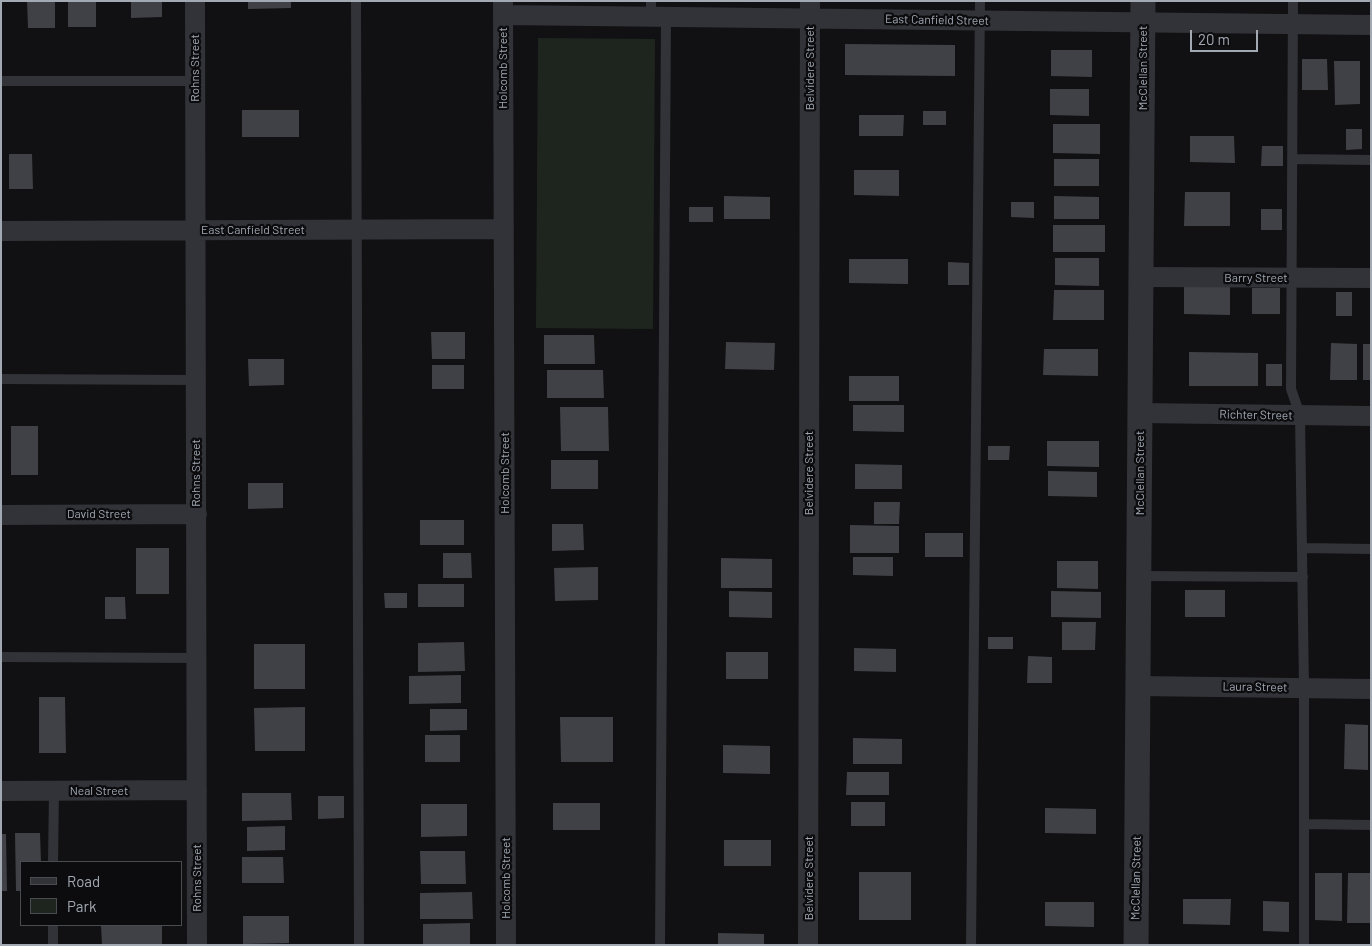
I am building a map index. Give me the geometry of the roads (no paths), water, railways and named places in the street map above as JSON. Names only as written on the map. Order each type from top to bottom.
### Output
[{"type":"street","name":"Rohns Street","points":[[195,1],[197,945]]},
{"type":"street","name":"East Canfield Street","points":[[503,8],[656,11],[1143,12],[1293,23],[1371,25]]},
{"type":"street","name":"Holcomb Street","points":[[503,8],[506,945]]},
{"type":"street","name":"Belvidere Street","points":[[808,945],[810,10]]},
{"type":"street","name":"McClellan Street","points":[[1136,945],[1143,12]]},
{"type":"street","name":"East Canfield Street","points":[[1,231],[504,229]]},
{"type":"street","name":"Barry Street","points":[[1142,277],[1371,278]]},
{"type":"street","name":"Richter Street","points":[[1140,413],[1371,416]]},
{"type":"street","name":"David Street","points":[[1,515],[196,514]]},
{"type":"street","name":"Laura Street","points":[[1138,686],[1371,689]]},
{"type":"street","name":"Neal Street","points":[[1,791],[197,790]]},
{"type":"lane","points":[[356,1],[359,945]]},
{"type":"lane","points":[[1293,1],[1291,389],[1300,415],[1303,548],[1304,945]]},
{"type":"lane","points":[[656,11],[660,945]]},
{"type":"lane","points":[[971,945],[980,11]]},
{"type":"lane","points":[[1,81],[196,81]]},
{"type":"lane","points":[[1292,159],[1371,160]]},
{"type":"lane","points":[[1,379],[196,380]]},
{"type":"lane","points":[[1303,548],[1371,549]]},
{"type":"lane","points":[[1139,576],[1303,578]]},
{"type":"lane","points":[[1,657],[197,658]]},
{"type":"lane","points":[[53,861],[54,791]]},
{"type":"lane","points":[[1304,824],[1371,825]]},
{"type":"lane","points":[[53,926],[53,945]]}]
